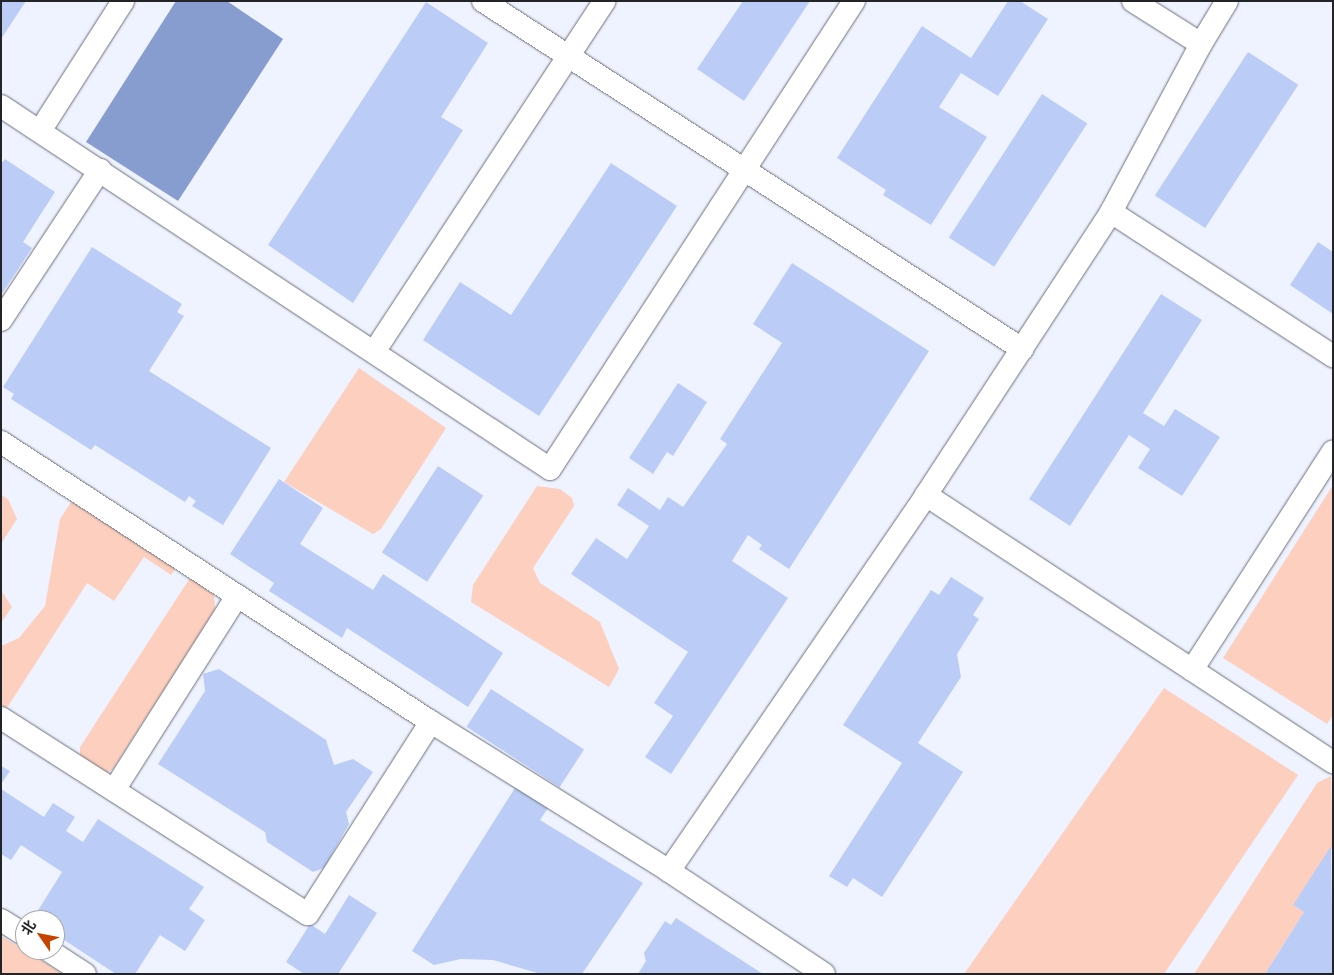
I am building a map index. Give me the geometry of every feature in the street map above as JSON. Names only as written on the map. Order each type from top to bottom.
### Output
[{"type":"street","points":[[40,130],[123,1]]},
{"type":"street","points":[[483,1],[1022,349]]},
{"type":"street","points":[[374,352],[604,1]]},
{"type":"street","points":[[1,106],[550,469],[854,1]]},
{"type":"street","points":[[1133,1],[1201,44]]},
{"type":"street","points":[[670,871],[926,495],[1111,212],[1201,44],[1227,1]]},
{"type":"street","points":[[1,320],[100,170]]},
{"type":"street","points":[[1111,212],[1333,356]]},
{"type":"street","points":[[1,442],[431,722],[670,871],[824,974]]},
{"type":"street","points":[[1192,670],[1333,450]]},
{"type":"street","points":[[926,495],[1333,762]]},
{"type":"street","points":[[114,790],[238,596]]},
{"type":"street","points":[[1,718],[308,914],[431,722]]},
{"type":"street","points":[[1,920],[15,929]]},
{"type":"street","points":[[63,960],[84,974]]},
{"type":"shaded area","points":[[359,368],[446,428],[381,529],[373,534],[284,482]]},
{"type":"shaded area","points":[[1333,485],[1333,715],[1327,724],[1223,658]]},
{"type":"shaded area","points":[[537,486],[560,489],[572,498],[574,506],[533,568],[540,583],[600,622],[619,669],[609,687],[471,602],[473,585]]},
{"type":"shaded area","points":[[1,495],[8,499],[17,519],[1,544]]},
{"type":"shaded area","points":[[73,499],[177,566],[171,575],[144,557],[114,601],[87,583],[7,708],[1,705],[1,646],[19,638],[45,606],[60,519]]},
{"type":"shaded area","points":[[190,578],[214,593],[215,610],[113,769],[106,773],[80,756],[80,747]]},
{"type":"shaded area","points":[[1,590],[12,607],[1,623]]},
{"type":"shaded area","points":[[1164,688],[1298,775],[1164,974],[964,974]]},
{"type":"shaded area","points":[[1331,776],[1333,847],[1293,905],[1304,912],[1265,974],[1194,974],[1317,783]]},
{"type":"shaded area","points":[[1,936],[15,945],[15,960],[40,960],[63,974],[1,974]]},
{"type":"water","points":[[176,1],[227,1],[283,39],[178,201],[86,142]]},
{"type":"building","points":[[1,1],[26,1],[1,39]]},
{"type":"building","points":[[743,1],[810,1],[744,101],[697,69]]},
{"type":"building","points":[[1008,1],[1020,1],[1048,19],[998,96],[961,73],[939,107],[987,137],[931,225],[883,195],[886,190],[837,158],[922,26],[971,58]]},
{"type":"building","points":[[426,2],[488,43],[441,117],[463,130],[353,303],[268,245]]},
{"type":"building","points":[[1248,52],[1298,85],[1205,228],[1155,195]]},
{"type":"building","points":[[1042,94],[1087,123],[994,267],[949,237]]},
{"type":"building","points":[[5,159],[55,192],[23,242],[32,248],[1,295],[1,164]]},
{"type":"building","points":[[611,163],[677,206],[539,416],[423,340],[460,282],[511,315]]},
{"type":"building","points":[[1318,242],[1333,252],[1333,314],[1290,285]]},
{"type":"building","points":[[92,247],[182,304],[177,312],[184,316],[149,371],[271,448],[223,525],[192,506],[196,501],[189,496],[185,502],[95,445],[91,450],[11,399],[14,394],[3,387]]},
{"type":"building","points":[[792,263],[929,351],[789,569],[759,549],[762,545],[748,535],[732,561],[788,598],[671,774],[645,757],[673,716],[654,703],[688,652],[571,574],[596,538],[627,559],[649,526],[617,505],[628,488],[660,510],[668,497],[683,507],[727,444],[720,439],[782,343],[753,324]]},
{"type":"building","points":[[1161,294],[1202,320],[1143,413],[1164,426],[1175,409],[1220,437],[1182,496],[1138,468],[1150,449],[1129,435],[1070,526],[1029,499]]},
{"type":"building","points":[[678,383],[707,402],[673,456],[667,452],[653,474],[629,458]]},
{"type":"building","points":[[438,466],[483,495],[427,582],[382,552]]},
{"type":"building","points":[[279,479],[323,508],[300,544],[373,590],[383,574],[503,653],[468,707],[347,628],[342,638],[269,591],[274,583],[230,554]]},
{"type":"building","points":[[951,577],[984,598],[973,615],[979,619],[957,654],[961,677],[918,743],[963,772],[882,897],[853,878],[847,887],[829,876],[902,763],[843,725],[931,590],[939,595]]},
{"type":"building","points":[[219,669],[326,740],[334,765],[353,759],[373,772],[346,812],[349,824],[324,868],[313,872],[267,842],[265,832],[158,764],[205,691],[203,674]]},
{"type":"building","points":[[491,689],[584,749],[560,787],[466,727]]},
{"type":"building","points":[[1,766],[10,771],[1,784]]},
{"type":"building","points":[[520,780],[552,802],[540,820],[643,883],[582,974],[541,974],[493,960],[461,959],[434,965],[412,951]]},
{"type":"building","points":[[1,789],[44,817],[53,803],[75,817],[66,831],[83,842],[98,819],[204,887],[189,909],[205,920],[185,951],[160,935],[135,974],[116,974],[65,941],[65,910],[38,910],[62,872],[21,845],[11,860],[1,854]]},
{"type":"building","points":[[1331,846],[1333,974],[1265,974],[1304,912],[1293,905]]},
{"type":"building","points":[[349,895],[377,913],[338,974],[304,974],[286,962],[310,924],[325,934]]},
{"type":"building","points":[[676,918],[763,974],[638,974],[646,961],[644,953],[665,921],[671,925]]}]
